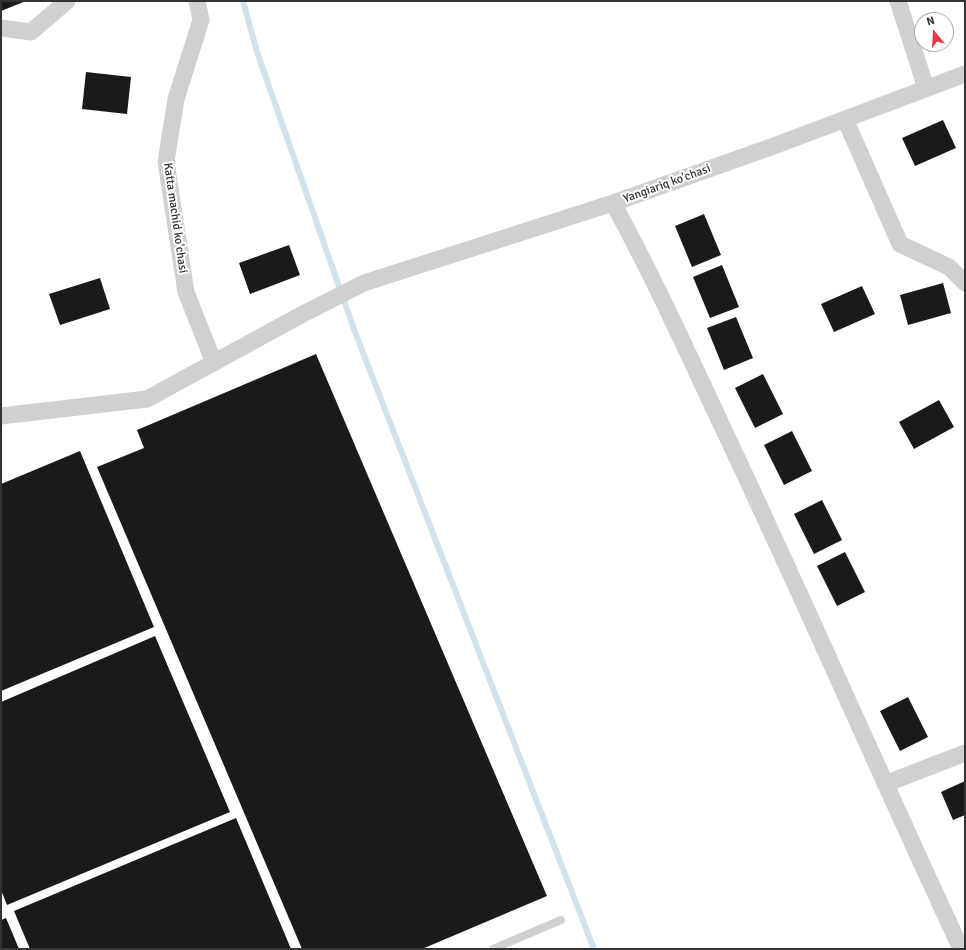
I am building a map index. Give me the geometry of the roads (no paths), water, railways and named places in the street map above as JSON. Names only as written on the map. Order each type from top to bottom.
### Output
[{"type":"street","points":[[1,28],[30,32],[67,1]]},
{"type":"street","name":"Katta machid ko'chasi","points":[[196,1],[201,20],[176,99],[166,162],[186,292],[214,363]]},
{"type":"street","points":[[898,1],[926,88]]},
{"type":"street","name":"Yangiariq ko'chasi","points":[[214,363],[364,283],[613,203],[771,147],[965,74]]},
{"type":"street","points":[[845,119],[900,244],[949,267],[965,283]]},
{"type":"street","points":[[613,203],[640,253],[777,542],[884,784],[961,949]]},
{"type":"street","points":[[1,416],[147,399],[214,363]]},
{"type":"street","points":[[884,784],[965,753]]},
{"type":"lane","points":[[493,949],[561,920]]},
{"type":"waterway","points":[[243,1],[257,52],[355,332],[594,949]]}]
